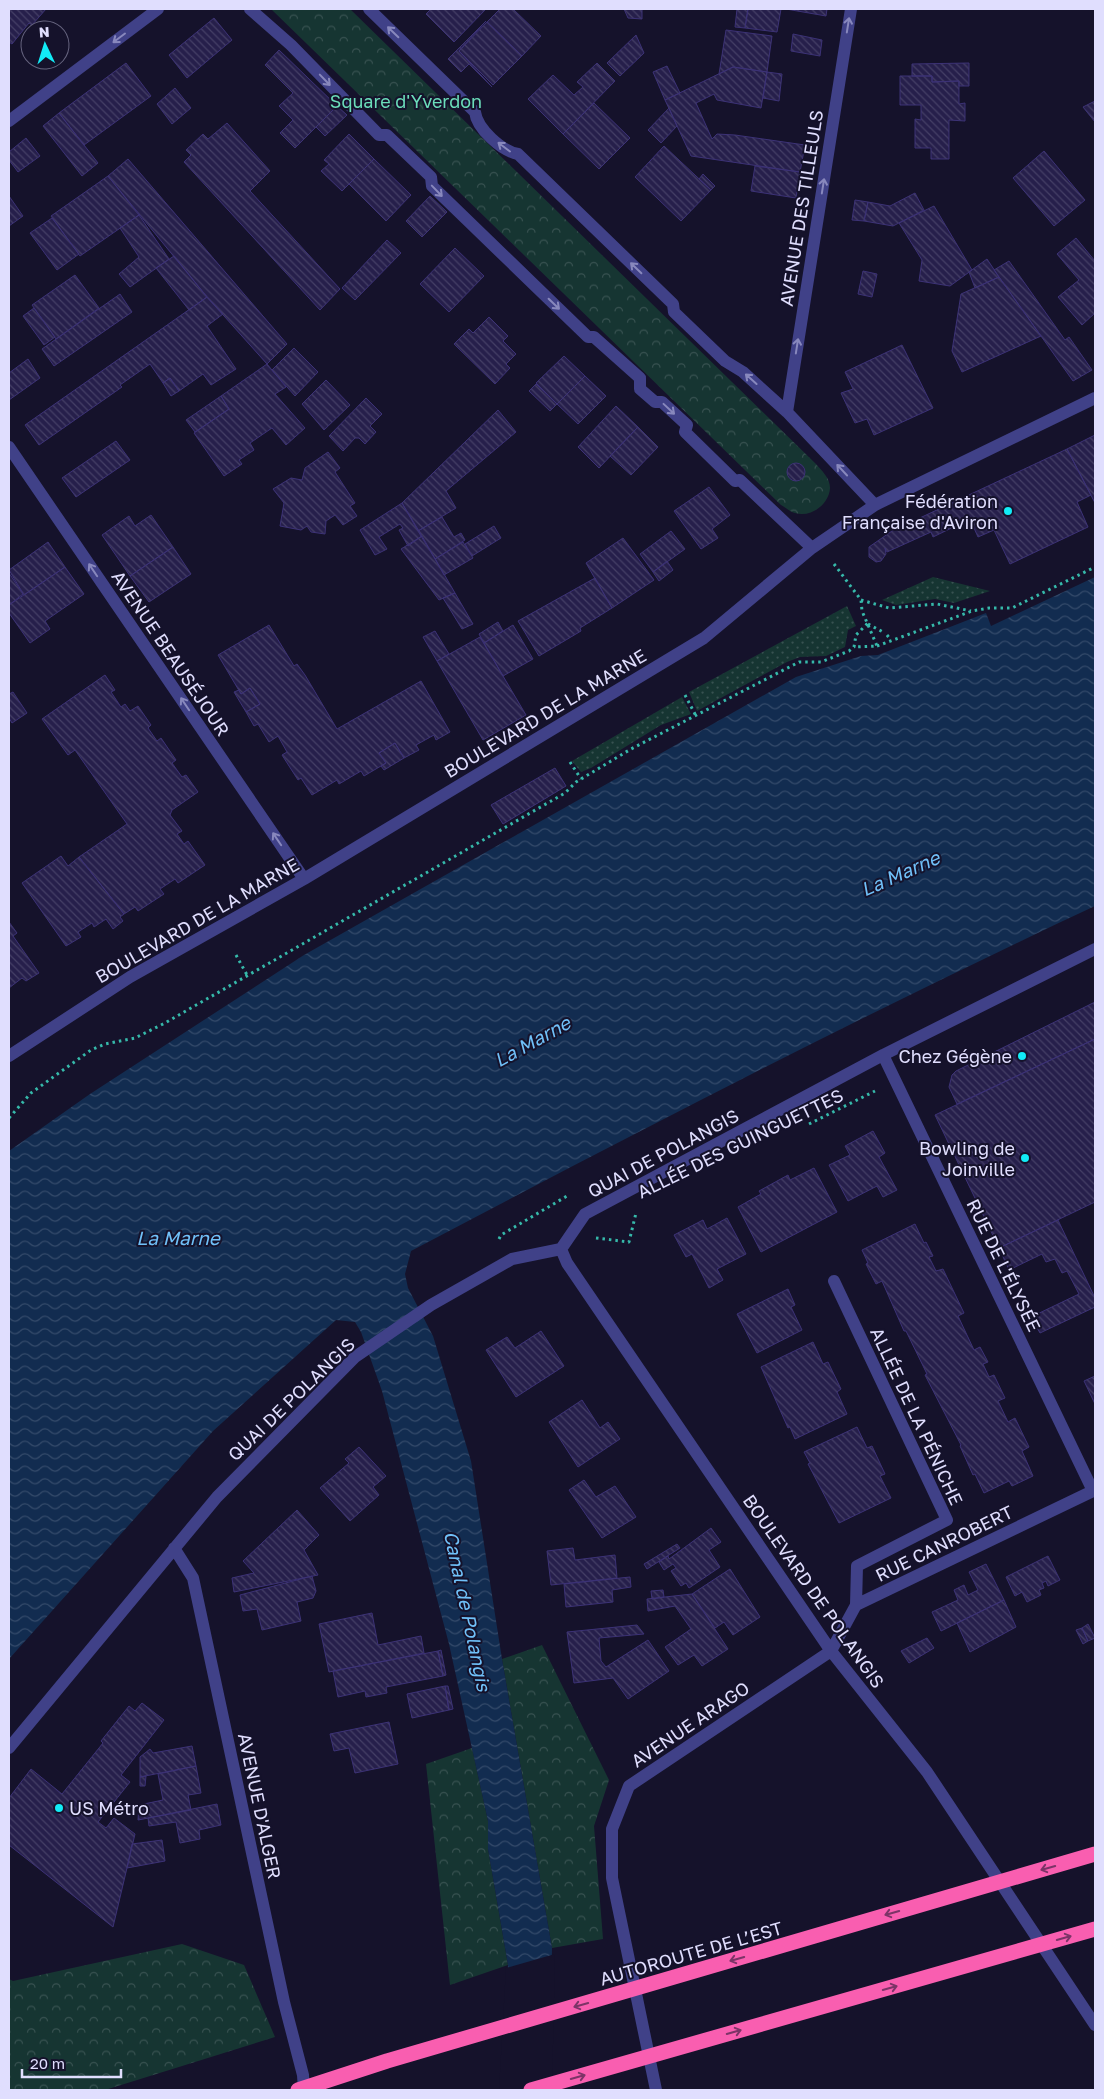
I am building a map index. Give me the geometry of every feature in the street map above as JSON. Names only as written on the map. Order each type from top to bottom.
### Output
[{"type":"highway","name":"AUTOROUTE DE L’EST","points":[[298,2090],[396,2058],[1095,1854]]},
{"type":"highway","points":[[531,2090],[1095,1929]]},
{"type":"street","points":[[9,122],[158,9]]},
{"type":"street","points":[[250,9],[291,46],[378,135],[387,134],[431,177],[432,186],[588,337],[594,337],[640,378],[640,389],[656,402],[662,402],[687,425],[685,432],[735,481],[740,480],[812,548]]},
{"type":"street","points":[[369,9],[475,112],[476,122],[508,152],[518,154],[673,304],[674,312],[725,361],[743,372],[787,412],[875,505]]},
{"type":"street","name":"AVENUE DES TILLEULS","points":[[787,412],[851,9]]},
{"type":"street","name":"BOULEVARD DE LA MARNE","points":[[9,1056],[130,978],[304,879],[704,638],[812,548],[875,505],[1095,398]]},
{"type":"street","name":"AVENUE BEAUSÉJOUR","points":[[9,447],[304,879]]},
{"type":"street","name":"QUAI DE POLANGIS","points":[[9,1748],[217,1497],[355,1357],[431,1306],[512,1259],[561,1249],[585,1214],[883,1055],[1095,949]]},
{"type":"street","name":"RUE DE L'ÉLYSÉE","points":[[883,1055],[1094,1491]]},
{"type":"street","name":"BOULEVARD DE POLANGIS","points":[[561,1249],[567,1263],[830,1651],[927,1772],[1095,2025]]},
{"type":"street","name":"ALLÉE DE LA PÉNICHE","points":[[834,1281],[948,1520],[857,1566],[856,1605]]},
{"type":"street","name":"RUE CANROBERT","points":[[856,1605],[1094,1491]]},
{"type":"street","name":"AVENUE D'ALGER","points":[[174,1548],[193,1578],[284,2002],[303,2075],[304,2090]]},
{"type":"street","points":[[830,1651],[856,1605]]},
{"type":"street","name":"AVENUE ARAGO","points":[[656,2090],[612,1878],[612,1829],[629,1786],[830,1651]]},
{"type":"path","points":[[834,564],[862,600],[890,608],[937,604],[972,611]]},
{"type":"path","points":[[854,647],[877,646],[890,639],[972,611],[990,608],[1012,608],[1095,567]]},
{"type":"path","points":[[862,600],[862,611],[877,646]]},
{"type":"path","points":[[868,623],[890,639]]},
{"type":"path","points":[[9,1118],[31,1093],[91,1050],[105,1044],[135,1038],[557,797],[581,779],[631,749],[799,662],[831,659],[849,652],[854,647],[856,634],[868,623]]},
{"type":"path","points":[[685,695],[696,716]]},
{"type":"path","points":[[570,762],[581,779]]},
{"type":"path","points":[[236,955],[247,975]]},
{"type":"path","name":"ALLÉE DES GUINGUETTES","points":[[807,1125],[896,1080]]},
{"type":"path","name":"ALLÉE DES GUINGUETTES","points":[[567,1263],[597,1238],[629,1242],[637,1209]]},
{"type":"green space","name":"Square d'Yverdon","points":[[271,9],[350,9],[816,464],[830,484],[829,494],[822,505],[812,512],[801,514],[791,512],[781,505]]},
{"type":"green space","points":[[933,577],[990,591],[954,603],[935,599],[896,605],[882,600]]},
{"type":"green space","points":[[847,606],[856,626],[848,630],[845,647],[826,656],[800,657],[787,662],[697,711],[689,692]]},
{"type":"green space","points":[[682,697],[691,714],[661,725],[591,768],[581,772],[572,761]]},
{"type":"green space","points":[[542,1645],[609,1780],[594,1826],[603,1939],[552,1948],[502,1659]]},
{"type":"green space","points":[[472,1748],[488,1821],[488,1849],[508,1965],[450,1985],[426,1764]]},
{"type":"green space","points":[[182,1944],[244,1965],[275,2037],[105,2090],[9,2090],[9,1979],[13,1981]]},
{"type":"water","name":"La Marne","points":[[1095,577],[1095,906],[751,1074],[411,1251],[405,1274],[408,1288],[433,1336],[471,1461],[502,1659],[552,1948],[549,2090],[504,2073],[508,1965],[488,1849],[488,1821],[449,1644],[382,1391],[361,1332],[355,1322],[336,1320],[213,1431],[9,1659],[9,1151],[90,1094],[304,955],[796,677],[861,656],[878,655],[986,613],[991,626]]},
{"type":"pier","points":[[555,1954],[552,2090],[499,2090],[506,1968]]},
{"type":"building","points":[[9,9],[46,9],[36,20],[20,20],[20,34],[12,44],[9,42]]},
{"type":"building","points":[[431,9],[486,9],[454,42],[426,14]]},
{"type":"building","points":[[500,9],[513,9],[541,36],[522,56],[487,22]]},
{"type":"building","points":[[624,9],[642,9],[642,19],[628,18]]},
{"type":"building","points":[[737,9],[748,9],[745,28],[735,27]]},
{"type":"building","points":[[748,9],[781,9],[777,32],[745,28]]},
{"type":"building","points":[[786,9],[827,9],[826,16]]},
{"type":"building","points":[[214,18],[232,40],[187,78],[169,55]]},
{"type":"building","points":[[486,21],[459,51],[492,87],[469,64],[461,72],[448,59]]},
{"type":"building","points":[[487,22],[522,56],[493,85],[459,51]]},
{"type":"building","points":[[726,30],[772,36],[767,72],[733,67],[719,74]]},
{"type":"building","points":[[793,34],[822,40],[820,56],[791,51]]},
{"type":"building","points":[[636,35],[644,53],[620,76],[607,63]]},
{"type":"building","points":[[279,50],[337,106],[295,148],[280,133],[293,120],[279,106],[293,93],[265,65]]},
{"type":"building","points":[[126,63],[151,96],[84,145],[59,113]]},
{"type":"building","points":[[597,63],[615,81],[563,134],[528,99],[553,75],[574,95],[583,87],[577,82]]},
{"type":"building","points":[[969,63],[969,86],[959,86],[959,81],[932,82],[932,76],[912,76],[912,64]]},
{"type":"building","points":[[667,66],[680,93],[665,100],[653,72]]},
{"type":"building","points":[[733,67],[767,72],[761,108],[717,100],[714,94],[696,103],[712,139],[717,134],[735,135],[805,145],[800,172],[691,156],[665,100]]},
{"type":"building","points":[[767,72],[782,74],[779,101],[763,98]]},
{"type":"building","points":[[900,76],[932,76],[932,82],[959,81],[959,104],[965,103],[965,121],[949,120],[949,159],[931,159],[931,148],[915,148],[915,119],[921,120],[921,105],[900,105]]},
{"type":"building","points":[[175,88],[191,108],[172,124],[157,104]]},
{"type":"building","points":[[1095,101],[1095,122],[1083,107]]},
{"type":"building","points":[[594,103],[630,138],[599,169],[563,134]]},
{"type":"building","points":[[337,106],[347,115],[325,136],[316,127]]},
{"type":"building","points":[[669,108],[677,126],[661,143],[648,130]]},
{"type":"building","points":[[59,113],[98,163],[82,176],[43,126]]},
{"type":"building","points":[[227,123],[270,171],[250,191],[340,289],[320,310],[184,162],[191,155],[186,150],[203,134],[208,139]]},
{"type":"building","points":[[349,134],[374,159],[342,191],[321,171],[329,164],[324,160]]},
{"type":"building","points":[[26,138],[40,156],[18,172],[9,160],[9,152]]},
{"type":"building","points":[[664,146],[711,190],[681,221],[635,177]]},
{"type":"building","points":[[1044,151],[1085,200],[1054,226],[1013,178]]},
{"type":"building","points":[[128,159],[287,344],[267,364],[207,297],[108,176]]},
{"type":"building","points":[[374,159],[411,195],[386,221],[349,184]]},
{"type":"building","points":[[755,166],[800,172],[796,198],[751,191]]},
{"type":"building","points":[[703,174],[715,186],[711,190],[699,179]]},
{"type":"building","points":[[108,176],[139,215],[80,256],[51,216]]},
{"type":"building","points":[[915,193],[924,210],[893,226],[864,221],[868,202],[890,206]]},
{"type":"building","points":[[9,196],[23,216],[9,226]]},
{"type":"building","points":[[430,196],[447,212],[422,237],[406,221]]},
{"type":"building","points":[[855,200],[868,202],[864,221],[852,220]]},
{"type":"building","points":[[934,206],[972,270],[950,286],[919,281],[922,260],[899,223]]},
{"type":"building","points":[[139,215],[169,259],[130,287],[119,274],[139,257],[120,228]]},
{"type":"building","points":[[52,218],[79,254],[57,270],[30,233]]},
{"type":"building","points":[[1076,238],[1095,261],[1095,313],[1082,325],[1058,297],[1079,280],[1057,254]]},
{"type":"building","points":[[387,240],[401,253],[355,300],[342,288]]},
{"type":"building","points":[[455,248],[484,276],[449,312],[420,284]]},
{"type":"building","points":[[174,256],[207,297],[189,310],[156,268]]},
{"type":"building","points":[[987,259],[999,277],[975,288],[969,272]]},
{"type":"building","points":[[1009,261],[1065,340],[1069,337],[1092,370],[1073,381],[994,270]]},
{"type":"building","points":[[863,271],[877,274],[872,297],[858,294]]},
{"type":"building","points":[[75,275],[99,308],[56,339],[32,305]]},
{"type":"building","points":[[999,277],[1041,336],[962,372],[952,351],[961,294]]},
{"type":"building","points":[[120,294],[132,312],[54,366],[42,349]]},
{"type":"building","points":[[207,297],[223,314],[207,326],[236,369],[211,385],[203,374],[179,391],[170,378],[163,383],[150,364],[120,385],[122,387],[39,445],[25,425]]},
{"type":"building","points":[[34,308],[55,337],[44,345],[23,316]]},
{"type":"building","points":[[489,317],[508,336],[503,341],[516,354],[506,364],[510,368],[495,384],[454,344],[469,329],[473,333]]},
{"type":"building","points":[[902,345],[933,408],[874,435],[867,419],[855,423],[841,393],[853,389],[845,372]]},
{"type":"building","points":[[294,348],[318,372],[295,396],[272,370]]},
{"type":"building","points":[[564,356],[585,376],[557,404],[536,383]]},
{"type":"building","points":[[28,359],[40,378],[9,400],[9,373]]},
{"type":"building","points":[[267,364],[286,387],[275,394],[305,428],[286,445],[272,428],[250,443],[254,450],[239,460],[242,464],[224,476],[194,433],[229,409],[221,396]]},
{"type":"building","points":[[585,376],[606,396],[578,424],[557,404]]},
{"type":"building","points":[[170,378],[179,391],[171,396],[163,383]]},
{"type":"building","points":[[326,380],[350,405],[324,430],[302,404]]},
{"type":"building","points":[[536,384],[557,404],[550,411],[529,391]]},
{"type":"building","points":[[221,396],[229,409],[195,432],[186,420]]},
{"type":"building","points":[[366,398],[382,414],[370,426],[376,432],[365,444],[359,438],[355,438],[343,451],[329,436]]},
{"type":"building","points":[[616,406],[638,427],[599,468],[578,447]]},
{"type":"building","points":[[498,410],[516,432],[446,491],[456,508],[418,531],[402,503]]},
{"type":"building","points":[[638,427],[658,447],[631,475],[610,456]]},
{"type":"building","points":[[1095,435],[1095,503],[1067,449]]},
{"type":"building","points":[[116,441],[130,460],[76,497],[62,478]]},
{"type":"building","name":"Fédération Française d'Aviron","points":[[1067,449],[1091,495],[1077,502],[1088,527],[1010,564],[994,530],[978,537],[970,519],[933,537],[931,532],[887,552],[885,548],[886,554],[881,561],[876,562],[869,557],[869,547],[892,531]]},
{"type":"building","points":[[328,452],[340,468],[335,472],[355,503],[350,506],[357,516],[343,525],[335,515],[326,521],[325,534],[311,532],[307,526],[301,530],[280,526],[284,503],[273,489],[291,478],[302,480],[305,468]]},
{"type":"building","points":[[792,463],[800,463],[805,468],[803,479],[792,481],[787,476],[787,468]]},
{"type":"building","points":[[709,487],[730,515],[712,529],[718,538],[701,549],[674,511]]},
{"type":"building","points":[[402,503],[422,536],[408,546],[399,530],[403,528],[400,524],[379,537],[387,549],[375,555],[360,530]]},
{"type":"building","points":[[151,515],[173,547],[130,576],[102,535],[129,516],[135,526]]},
{"type":"building","points":[[442,517],[454,537],[461,533],[465,540],[435,559],[418,531]]},
{"type":"building","points":[[494,526],[501,538],[472,556],[465,544]]},
{"type":"building","points":[[671,531],[685,549],[653,572],[640,554]]},
{"type":"building","points":[[422,536],[455,593],[439,600],[401,549]]},
{"type":"building","points":[[623,538],[654,580],[612,608],[586,563]]},
{"type":"building","points":[[48,542],[65,567],[24,595],[9,570]]},
{"type":"building","points":[[463,542],[473,558],[444,575],[435,559]]},
{"type":"building","points":[[173,547],[191,574],[149,602],[130,576]]},
{"type":"building","points":[[667,561],[673,570],[659,581],[653,572]]},
{"type":"building","points":[[65,567],[84,594],[45,621],[50,629],[30,643],[9,613],[9,605]]},
{"type":"building","points":[[9,573],[23,594],[9,605]]},
{"type":"building","points":[[595,578],[612,608],[580,628],[581,631],[539,656],[518,621]]},
{"type":"building","points":[[455,593],[473,624],[462,629],[443,598]]},
{"type":"building","points":[[498,622],[503,631],[484,643],[479,634]]},
{"type":"building","points":[[269,625],[294,666],[297,664],[305,675],[337,729],[421,681],[450,732],[436,740],[434,735],[416,745],[419,750],[404,758],[395,743],[379,753],[386,763],[364,776],[361,771],[339,784],[337,780],[312,795],[301,778],[298,780],[282,755],[287,752],[278,736],[269,742],[258,724],[254,726],[246,712],[260,704],[250,688],[241,694],[218,655]]},
{"type":"building","points":[[513,625],[533,659],[503,676],[484,643]]},
{"type":"building","points":[[435,631],[449,654],[437,661],[423,637]]},
{"type":"building","points":[[480,637],[526,715],[483,740],[437,661]]},
{"type":"building","points":[[105,675],[115,690],[111,692],[121,707],[125,704],[130,711],[138,706],[151,725],[148,728],[157,741],[161,738],[176,760],[172,763],[182,777],[186,775],[198,792],[172,810],[170,815],[182,831],[177,834],[184,844],[188,841],[205,865],[178,883],[175,879],[160,889],[164,894],[138,911],[135,907],[124,914],[79,857],[127,824],[75,750],[68,755],[42,719]]},
{"type":"building","points":[[250,688],[260,704],[246,712],[234,692],[239,690],[241,694]]},
{"type":"building","points":[[13,692],[27,713],[12,723],[9,718],[9,694]]},
{"type":"building","points":[[395,743],[404,758],[384,770],[381,766],[386,763],[379,753]]},
{"type":"building","points":[[555,768],[566,786],[503,824],[491,805]]},
{"type":"building","points":[[61,856],[68,866],[79,857],[124,914],[120,917],[123,921],[113,929],[106,919],[94,927],[92,923],[78,932],[81,937],[66,946],[22,883]]},
{"type":"building","points":[[9,922],[17,933],[13,936],[39,973],[26,981],[22,978],[9,988]]},
{"type":"building","points":[[1095,1002],[1095,1039],[957,1104],[949,1087],[952,1075],[956,1071]]},
{"type":"building","name":"Bowling de Joinville","points":[[1095,1039],[1095,1202],[999,1248],[935,1115]]},
{"type":"building","points":[[873,1131],[885,1153],[879,1157],[897,1190],[883,1197],[877,1186],[848,1201],[829,1165],[850,1155],[845,1146]]},
{"type":"building","points":[[814,1168],[837,1212],[761,1252],[738,1207],[761,1194],[759,1191],[788,1175],[790,1180]]},
{"type":"building","points":[[727,1218],[746,1254],[717,1269],[723,1280],[709,1288],[692,1254],[686,1257],[674,1235],[703,1220],[707,1229]]},
{"type":"building","points":[[1058,1220],[1095,1298],[1095,1307],[1040,1333],[1031,1317],[1079,1294],[1067,1271],[1062,1273],[1055,1259],[1046,1262],[1042,1254],[1009,1270],[999,1248]]},
{"type":"building","points":[[915,1224],[933,1256],[929,1257],[936,1271],[943,1269],[964,1313],[958,1316],[974,1350],[980,1347],[988,1362],[983,1364],[989,1377],[994,1375],[1005,1398],[998,1401],[1008,1422],[1015,1418],[1029,1447],[1022,1451],[1033,1476],[1012,1486],[1009,1481],[984,1493],[975,1474],[973,1475],[961,1445],[925,1375],[927,1374],[906,1331],[904,1331],[882,1281],[876,1284],[866,1264],[868,1263],[862,1250]]},
{"type":"building","points":[[788,1289],[795,1305],[791,1307],[802,1330],[757,1353],[737,1314]]},
{"type":"building","points":[[541,1331],[564,1366],[516,1397],[486,1350],[507,1337],[515,1348]]},
{"type":"building","points":[[813,1342],[823,1364],[828,1362],[841,1389],[837,1392],[847,1414],[795,1439],[790,1427],[788,1428],[761,1367]]},
{"type":"building","points":[[1095,1376],[1095,1404],[1084,1381]]},
{"type":"building","points":[[582,1400],[600,1428],[608,1422],[620,1439],[578,1467],[549,1422]]},
{"type":"building","points":[[857,1427],[867,1448],[872,1446],[885,1474],[880,1476],[891,1498],[839,1523],[808,1464],[810,1463],[804,1452]]},
{"type":"building","points":[[359,1447],[386,1476],[373,1487],[379,1495],[350,1521],[320,1488],[349,1463],[345,1459]]},
{"type":"building","points":[[584,1480],[596,1497],[615,1486],[636,1517],[602,1538],[569,1490]]},
{"type":"building","points":[[297,1510],[319,1535],[304,1550],[318,1575],[234,1592],[232,1578],[254,1573],[243,1561]]},
{"type":"building","points":[[711,1528],[721,1542],[709,1550],[720,1567],[689,1588],[686,1583],[681,1586],[671,1571],[676,1568],[673,1564],[664,1570],[659,1562],[668,1556],[669,1559]]},
{"type":"building","points":[[677,1544],[680,1548],[647,1569],[644,1564]]},
{"type":"building","points":[[573,1548],[575,1560],[615,1555],[617,1578],[551,1585],[547,1551]]},
{"type":"building","points":[[1048,1556],[1060,1580],[1048,1586],[1046,1581],[1042,1583],[1044,1588],[1039,1590],[1041,1595],[1027,1602],[1022,1592],[1015,1596],[1006,1577]]},
{"type":"building","points":[[986,1564],[1004,1600],[941,1631],[932,1612],[958,1600],[954,1590],[964,1585],[968,1595],[978,1590],[969,1572]]},
{"type":"building","points":[[730,1569],[760,1617],[733,1635],[724,1622],[715,1628],[692,1594]]},
{"type":"building","points":[[312,1576],[316,1591],[313,1598],[297,1602],[301,1621],[262,1630],[257,1609],[243,1611],[240,1595]]},
{"type":"building","points":[[630,1577],[631,1587],[612,1590],[613,1602],[566,1607],[564,1584]]},
{"type":"building","points":[[663,1590],[664,1597],[652,1599],[651,1591]]},
{"type":"building","points":[[692,1594],[728,1649],[702,1666],[694,1655],[678,1665],[665,1647],[691,1629],[675,1606],[648,1611],[647,1599]]},
{"type":"building","points":[[1004,1600],[1016,1627],[970,1652],[957,1623]]},
{"type":"building","points":[[372,1613],[378,1645],[421,1636],[424,1653],[329,1672],[319,1624]]},
{"type":"building","points":[[1088,1624],[1095,1638],[1088,1641],[1082,1628]]},
{"type":"building","points":[[637,1625],[644,1634],[599,1638],[601,1661],[606,1667],[648,1640],[669,1671],[628,1699],[613,1678],[574,1683],[567,1632]]},
{"type":"building","points":[[1082,1628],[1088,1641],[1083,1644],[1076,1630]]},
{"type":"building","points":[[927,1638],[934,1648],[909,1663],[901,1651]]},
{"type":"building","points":[[441,1650],[446,1675],[443,1676],[438,1651]]},
{"type":"building","points":[[438,1651],[443,1676],[386,1687],[387,1693],[366,1697],[365,1691],[338,1697],[333,1671]]},
{"type":"building","points":[[445,1686],[449,1710],[412,1718],[407,1694]]},
{"type":"building","points":[[445,1686],[448,1686],[453,1709],[449,1710]]},
{"type":"building","name":"US Métro","points":[[142,1703],[164,1720],[121,1775],[130,1782],[98,1822],[106,1828],[114,1818],[135,1834],[113,1927],[9,1845],[9,1798],[31,1769],[62,1794],[103,1743],[101,1741],[129,1706],[135,1711]]},
{"type":"building","points":[[389,1722],[398,1764],[355,1773],[349,1748],[334,1751],[330,1734]]},
{"type":"building","points":[[192,1746],[196,1766],[140,1777],[140,1757],[150,1749],[153,1753]]},
{"type":"building","points":[[196,1766],[201,1793],[188,1795],[191,1810],[138,1820],[139,1805],[163,1800],[158,1774]]},
{"type":"building","points":[[146,1776],[145,1786],[140,1786],[140,1777]]},
{"type":"building","points":[[217,1804],[221,1825],[199,1830],[200,1839],[180,1843],[176,1822],[149,1826],[148,1818]]},
{"type":"building","points":[[162,1840],[165,1861],[127,1868],[132,1844]]},
{"type":"place","name":"Fédération Française d'Aviron","points":[[1008,511]]},
{"type":"place","name":"Chez Gégène","points":[[1022,1056]]},
{"type":"place","name":"Bowling de Joinville","points":[[1025,1158]]},
{"type":"place","name":"US Métro","points":[[59,1808]]},
{"type":"water label","name":"Canal de Polangis","points":[[468,1611]]}]
